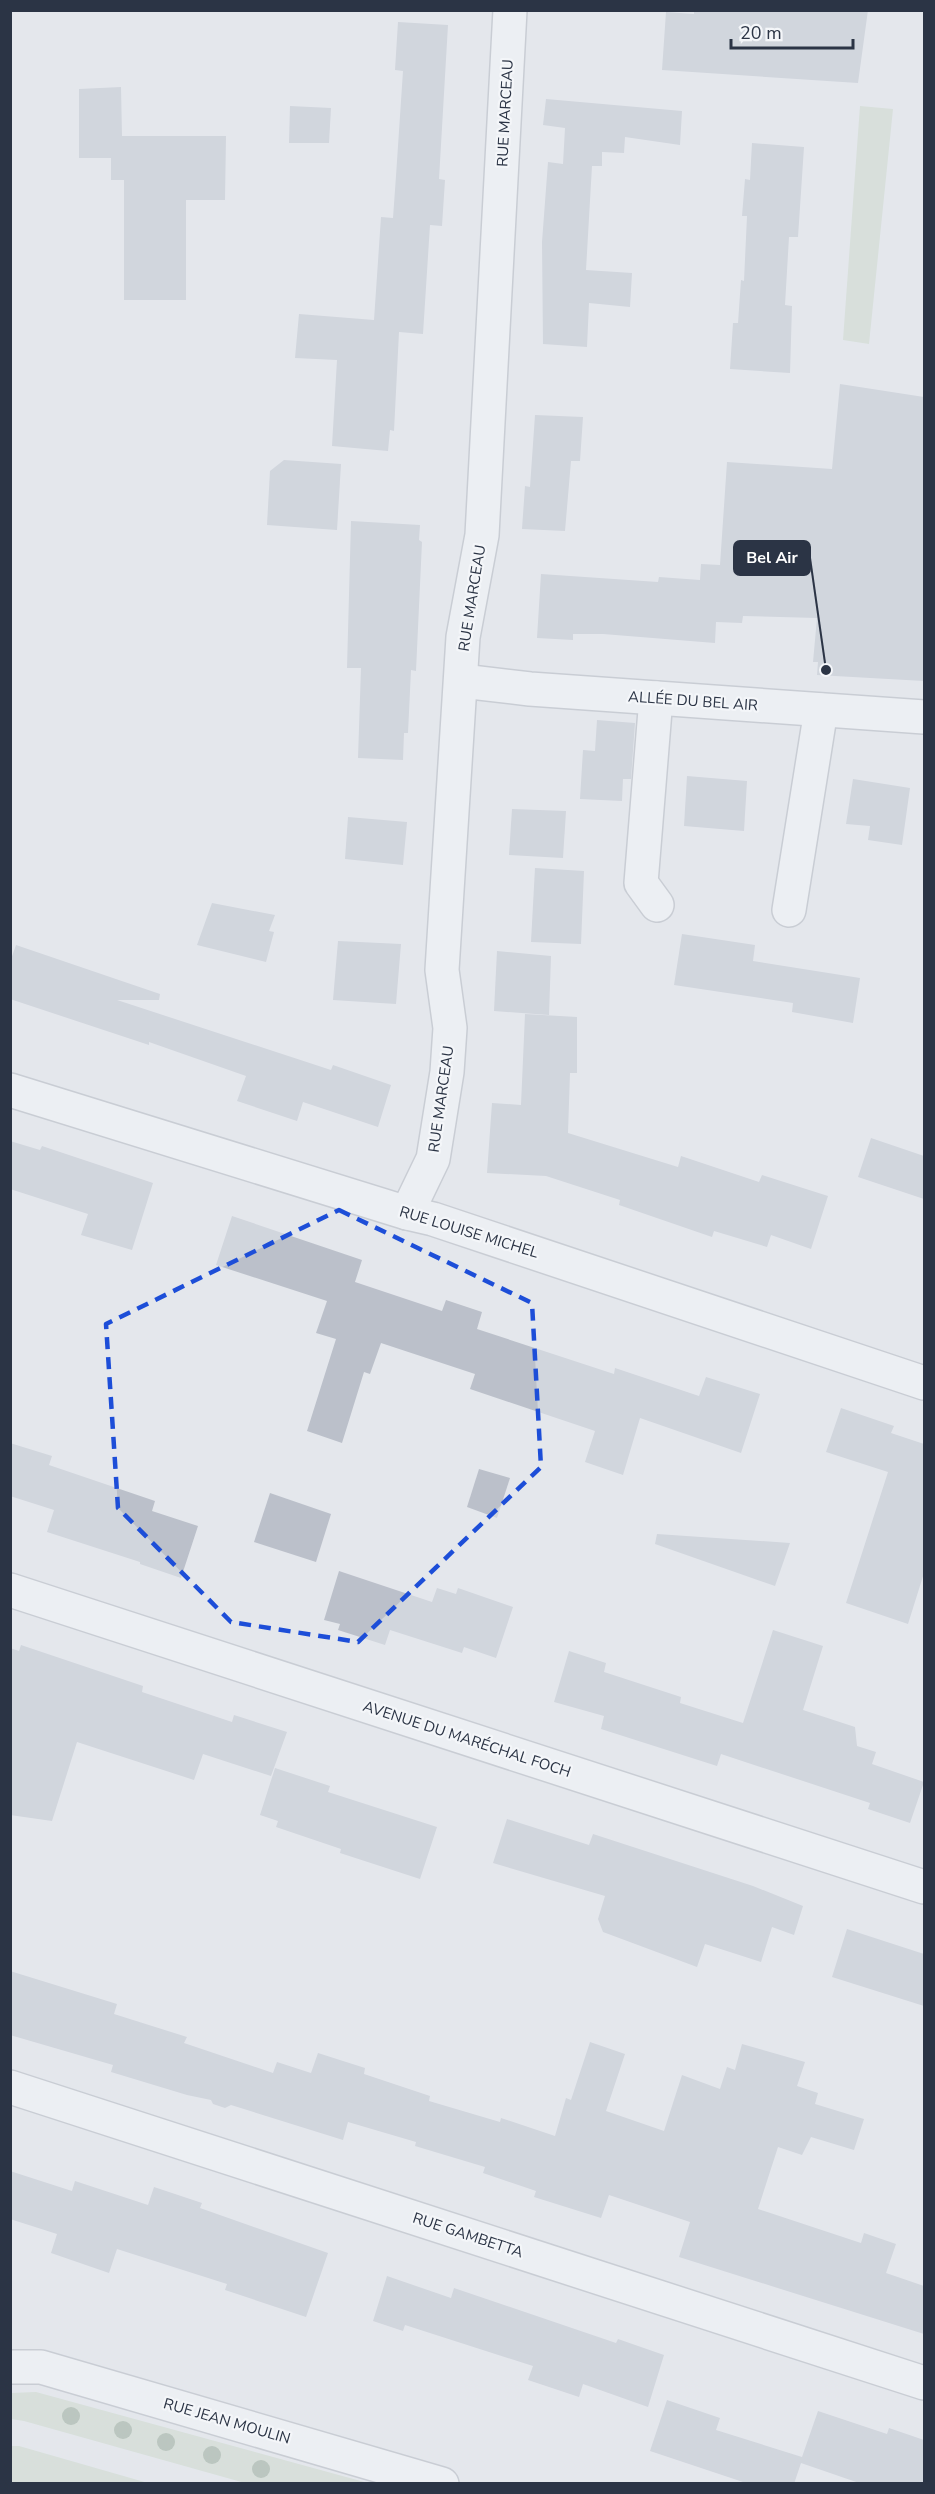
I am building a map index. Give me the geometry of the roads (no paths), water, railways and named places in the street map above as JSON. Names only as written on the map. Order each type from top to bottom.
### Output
[{"type":"street","name":"RUE MARCEAU","points":[[407,1213],[432,1159],[447,1072],[450,1028],[442,970],[463,637],[482,535],[510,10]]},
{"type":"street","name":"ALLÉE DU BEL AIR","points":[[462,681],[530,689],[924,717]]},
{"type":"street","points":[[656,698],[641,883],[657,905]]},
{"type":"street","points":[[789,910],[821,710]]},
{"type":"street","name":"RUE LOUISE MICHEL","points":[[10,1090],[407,1213],[433,1219],[924,1383]]},
{"type":"street","name":"AVENUE DU MARÉCHAL FOCH","points":[[10,1590],[924,1887]]},
{"type":"street","name":"RUE GAMBETTA","points":[[10,2087],[924,2384]]},
{"type":"street","name":"RUE JEAN MOULIN","points":[[10,2367],[41,2367],[442,2484]]},
{"type":"place","name":"Bel Air","points":[[826,670]]}]
